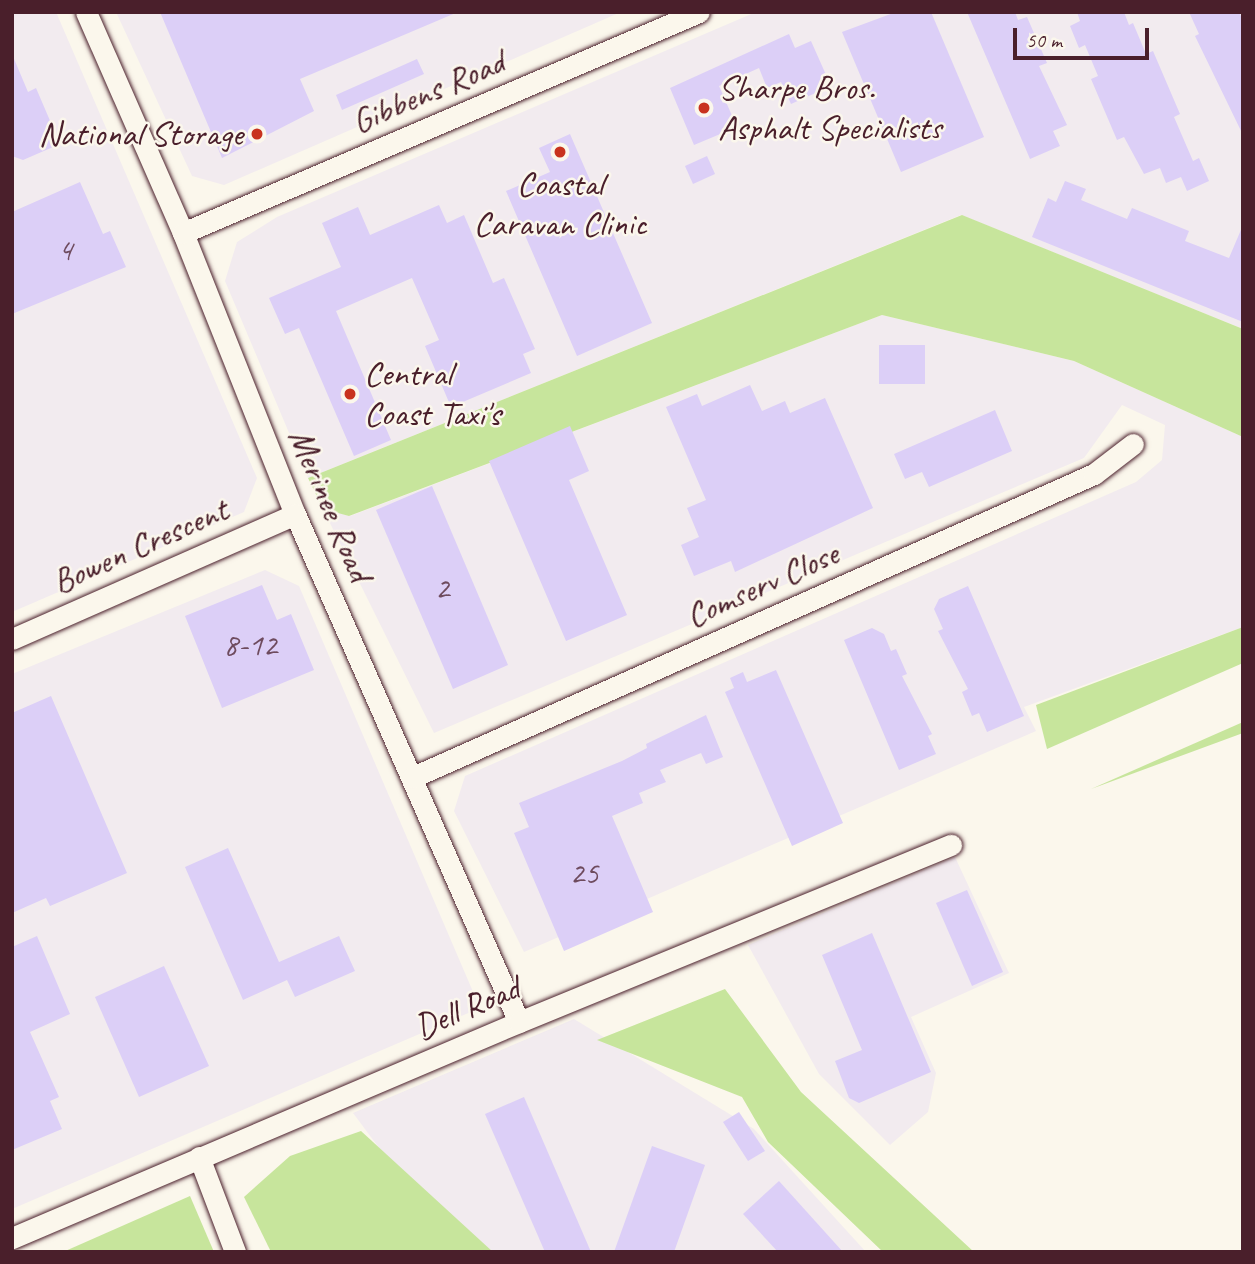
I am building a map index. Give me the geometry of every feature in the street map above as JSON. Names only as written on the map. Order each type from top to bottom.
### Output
[{"type":"street","name":"Merinee Road","points":[[86,12],[183,233],[295,514],[519,1021]]},
{"type":"street","name":"Gibbens Road","points":[[183,233],[699,12]]},
{"type":"street","name":"Comserv Close","points":[[413,777],[1094,474],[1133,444]]},
{"type":"street","name":"Bowen Crescent","points":[[12,639],[295,514]]},
{"type":"street","name":"Dell Road","points":[[12,1238],[519,1021],[951,845]]},
{"type":"street","points":[[199,1157],[235,1252]]},
{"type":"shaded area","points":[[12,12],[56,12],[257,478],[244,512],[12,612]]},
{"type":"shaded area","name":"National Storage","points":[[116,12],[621,12],[224,185],[192,176]]},
{"type":"shaded area","points":[[756,12],[1243,12],[1243,329],[961,215],[308,478],[225,281],[237,242],[277,217]]},
{"type":"shaded area","points":[[882,315],[1074,361],[1243,437],[1243,627],[1024,707],[1036,731],[524,952],[454,811],[465,776],[1136,482],[1162,460],[1165,425],[1122,405],[1084,458],[434,733],[323,509],[350,516]]},
{"type":"shaded area","points":[[265,570],[299,586],[480,1008],[12,1209],[12,674]]},
{"type":"shaded area","points":[[955,857],[1009,973],[911,1017],[936,1073],[928,1112],[890,1145],[819,1074],[748,945]]},
{"type":"shaded area","points":[[574,1019],[754,1129],[866,1252],[482,1252],[433,1220],[353,1113]]},
{"type":"green space","points":[[962,215],[1243,329],[1243,437],[1074,361],[882,315],[349,516],[323,509],[308,478]]},
{"type":"green space","points":[[1243,627],[1243,663],[1047,749],[1036,705]]},
{"type":"green space","points":[[1243,722],[1243,733],[1091,789]]},
{"type":"green space","points":[[725,989],[801,1092],[974,1252],[883,1252],[768,1142],[742,1097],[597,1040]]},
{"type":"green space","points":[[361,1131],[493,1252],[271,1252],[244,1197],[290,1156]]},
{"type":"green space","points":[[190,1196],[214,1252],[63,1252]]},
{"type":"building","points":[[160,12],[458,12],[300,79],[314,111],[222,158]]},
{"type":"building","points":[[896,12],[931,12],[984,137],[901,172],[842,32]]},
{"type":"building","points":[[967,12],[1015,12],[1018,20],[1027,17],[1047,63],[1039,66],[1067,125],[1053,131],[1060,146],[1030,159]]},
{"type":"building","points":[[1077,12],[1124,12],[1129,25],[1133,23],[1146,54],[1153,51],[1180,114],[1174,117],[1193,161],[1199,158],[1209,181],[1187,191],[1181,177],[1166,183],[1160,168],[1144,174],[1124,137],[1117,140],[1091,79],[1098,76],[1085,45],[1079,48],[1070,26],[1080,21]]},
{"type":"building","points":[[1189,12],[1239,12],[1243,21],[1243,135],[1195,36],[1199,34]]},
{"type":"building","points":[[789,34],[795,48],[811,41],[831,86],[791,104],[781,82],[767,88],[759,68],[719,86],[737,127],[694,145],[670,88]]},
{"type":"building","points":[[12,54],[28,92],[36,88],[60,144],[23,160],[12,156]]},
{"type":"building","points":[[417,59],[424,74],[342,110],[336,95]]},
{"type":"building","points":[[570,134],[652,323],[577,356],[506,191],[550,172],[539,148]]},
{"type":"building","points":[[707,156],[715,174],[693,184],[685,166]]},
{"type":"building","points":[[1065,181],[1086,189],[1081,200],[1127,219],[1132,208],[1189,231],[1185,241],[1229,258],[1243,225],[1243,322],[1032,237],[1048,198],[1056,202]]},
{"type":"building","points":[[80,182],[103,234],[110,231],[126,267],[12,314],[12,212]]},
{"type":"building","points":[[439,205],[447,223],[464,215],[493,283],[504,278],[535,349],[523,354],[531,373],[451,407],[425,346],[439,340],[412,278],[336,311],[391,440],[354,456],[299,328],[285,334],[269,298],[341,267],[322,223],[358,207],[370,235]]},
{"type":"building","points":[[879,345],[925,345],[925,384],[879,384]]},
{"type":"building","points":[[750,385],[762,411],[785,401],[790,413],[825,398],[873,508],[735,572],[731,561],[694,576],[681,545],[699,537],[687,508],[706,500],[666,407],[697,394],[702,406]]},
{"type":"building","points":[[995,410],[1012,451],[929,487],[922,472],[905,479],[894,454]]},
{"type":"building","points":[[570,426],[589,471],[569,480],[627,615],[566,641],[489,461]]},
{"type":"building","points":[[432,486],[508,665],[453,689],[376,510]]},
{"type":"building","points":[[262,585],[277,620],[291,614],[314,670],[222,708],[185,616]]},
{"type":"building","points":[[968,586],[1024,716],[987,732],[979,713],[972,716],[962,692],[968,689],[938,631],[943,629],[934,609],[939,599]]},
{"type":"building","points":[[872,628],[884,634],[891,651],[896,649],[907,674],[902,676],[932,734],[928,736],[936,754],[899,770],[844,640]]},
{"type":"building","points":[[776,670],[843,823],[792,846],[725,692],[734,688],[730,678],[743,672],[747,682]]},
{"type":"building","points":[[51,696],[127,873],[50,906],[46,898],[12,913],[12,713]]},
{"type":"building","points":[[706,715],[723,757],[706,764],[701,753],[660,770],[666,782],[639,793],[643,803],[612,816],[653,912],[564,951],[514,833],[529,827],[519,803],[622,761],[647,748],[646,744]]},
{"type":"building","points":[[228,848],[279,962],[339,936],[355,971],[295,997],[287,980],[243,1000],[185,867]]},
{"type":"building","points":[[967,890],[1003,972],[972,986],[936,903]]},
{"type":"building","points":[[872,933],[931,1072],[859,1103],[849,1098],[835,1061],[862,1050],[822,955]]},
{"type":"building","points":[[37,936],[70,1014],[30,1032],[59,1097],[50,1101],[62,1129],[12,1150],[12,947]]},
{"type":"building","points":[[164,966],[209,1066],[139,1097],[95,997]]},
{"type":"building","points":[[524,1097],[591,1252],[545,1252],[485,1114]]},
{"type":"building","points":[[739,1112],[765,1151],[748,1161],[723,1122]]},
{"type":"building","points":[[652,1146],[705,1165],[674,1252],[614,1252]]},
{"type":"building","points":[[779,1181],[843,1252],[778,1252],[743,1214]]},
{"type":"place","name":"Sharpe Bros. Asphalt Specialists","points":[[704,108]]},
{"type":"place","name":"National Storage","points":[[257,134]]},
{"type":"place","name":"Coastal Caravan Clinic","points":[[560,152]]},
{"type":"place","name":"Central Coast Taxi's","points":[[350,394]]}]
